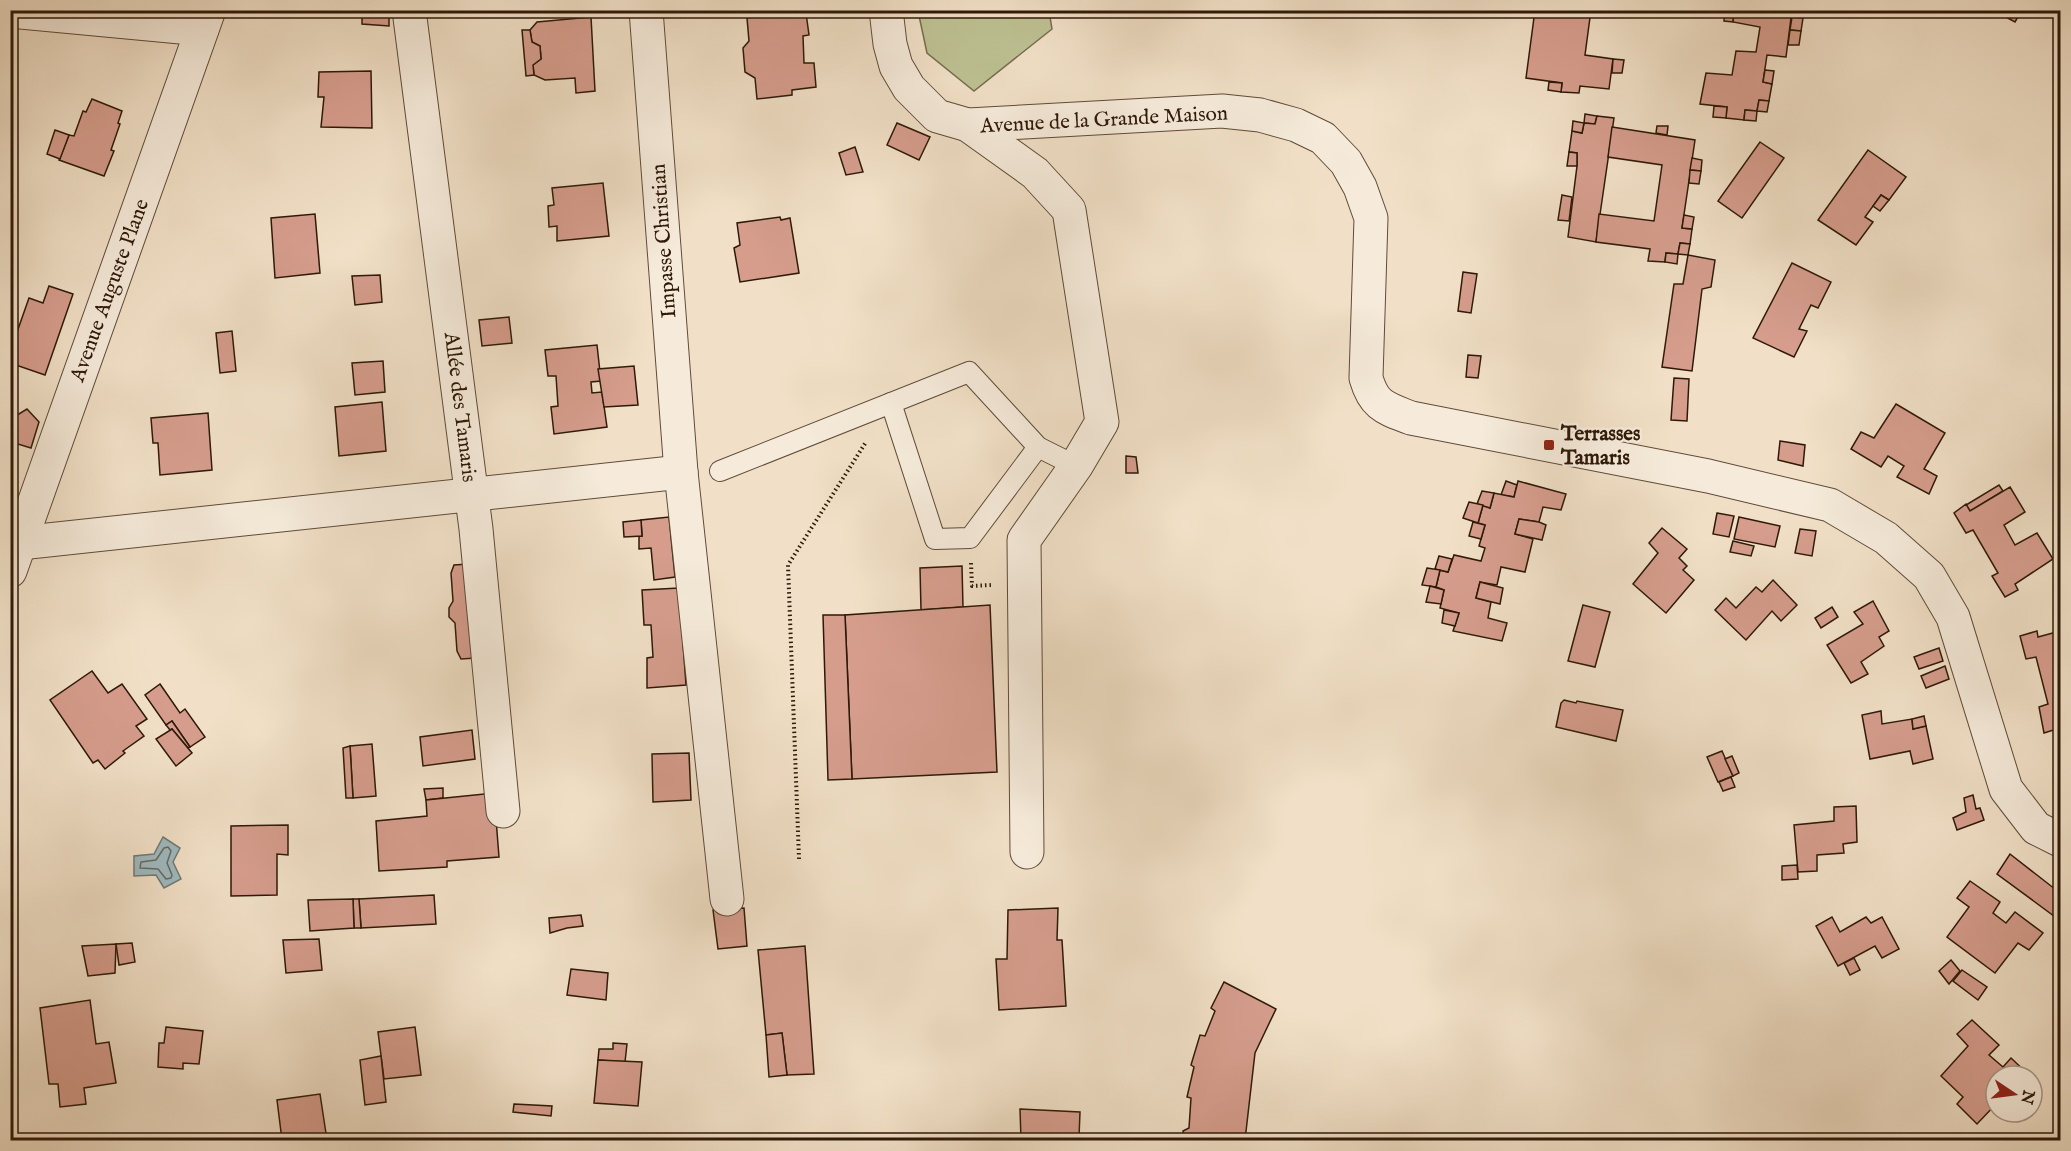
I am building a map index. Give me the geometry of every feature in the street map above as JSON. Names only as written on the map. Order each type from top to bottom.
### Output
[{"type":"street","name":"Allée des Tamaris","points":[[15,557],[472,494],[409,10]]},
{"type":"street","name":"Impasse Christian","points":[[646,10],[681,472],[727,899]]},
{"type":"street","name":"Avenue de la Grande Maison","points":[[886,10],[890,44],[896,66],[909,88],[937,116],[968,125],[1222,111],[1260,115],[1296,124],[1323,138],[1347,162],[1360,187],[1371,218],[1366,378],[1371,394],[1385,408],[1411,418],[1708,476],[1830,505],[1887,538],[1929,576],[1953,617],[2006,789],[2036,828],[2061,840]]},
{"type":"street","points":[[10,11],[206,20]]},
{"type":"street","name":"Avenue Auguste Plane","points":[[15,557],[206,20]]},
{"type":"street","points":[[968,125],[1035,173],[1070,210],[1102,422],[1076,466],[1024,540],[1027,852]]},
{"type":"street","points":[[503,811],[472,494],[681,472]]},
{"type":"lane","points":[[720,471],[969,372],[1038,447],[1076,466]]},
{"type":"lane","points":[[891,403],[935,539],[970,538],[1038,447]]},
{"type":"path","points":[[799,859],[788,565],[891,403]]},
{"type":"path","points":[[970,538],[972,586],[1025,584]]},
{"type":"green space","points":[[918,11],[1049,11],[1052,29],[974,91],[927,53]]},
{"type":"water","points":[[163,837],[180,848],[173,862],[181,879],[164,888],[156,875],[134,876],[134,856],[154,854]]},
{"type":"building","points":[[362,10],[389,10],[389,26],[362,24]]},
{"type":"building","points":[[1535,10],[1591,10],[1585,55],[1613,59],[1609,89],[1580,86],[1579,93],[1561,92],[1562,83],[1526,78]]},
{"type":"building","points":[[1725,10],[1734,10],[1733,22],[1724,21]]},
{"type":"building","points":[[1734,10],[1792,10],[1786,57],[1767,55],[1763,82],[1772,84],[1769,101],[1759,100],[1757,111],[1745,110],[1744,120],[1726,118],[1727,107],[1700,104],[1706,73],[1732,75],[1736,51],[1756,52],[1760,27],[1733,22]]},
{"type":"building","points":[[1993,10],[2022,10],[2015,22]]},
{"type":"building","points":[[781,12],[782,16],[806,13],[809,35],[803,36],[804,63],[814,63],[816,87],[792,90],[792,95],[757,99],[755,78],[745,72],[743,48],[749,41],[747,18]]},
{"type":"building","points":[[591,17],[595,91],[576,93],[575,78],[545,80],[534,75],[533,65],[541,59],[540,46],[532,42],[530,30],[537,22]]},
{"type":"building","points":[[1792,17],[1803,18],[1801,31],[1790,30]]},
{"type":"building","points":[[522,30],[530,30],[532,42],[540,46],[541,59],[533,65],[534,75],[526,76]]},
{"type":"building","points":[[1790,30],[1801,31],[1799,45],[1788,45]]},
{"type":"building","points":[[1613,59],[1624,60],[1622,73],[1612,73]]},
{"type":"building","points":[[1765,70],[1774,71],[1772,84],[1763,82]]},
{"type":"building","points":[[371,71],[372,128],[321,127],[324,97],[318,97],[319,72]]},
{"type":"building","points":[[1549,82],[1562,83],[1561,92],[1548,90]]},
{"type":"building","points":[[92,99],[122,111],[111,150],[114,151],[104,176],[59,160],[69,135],[74,136],[83,111],[86,112]]},
{"type":"building","points":[[1759,100],[1769,101],[1767,112],[1757,111]]},
{"type":"building","points":[[1714,106],[1727,107],[1726,118],[1713,117]]},
{"type":"building","points":[[1745,110],[1757,111],[1756,121],[1744,120]]},
{"type":"building","points":[[1585,114],[1597,116],[1595,124],[1584,123]]},
{"type":"building","points":[[1597,116],[1614,118],[1596,242],[1568,237],[1577,166],[1577,153],[1569,152],[1572,131],[1582,133],[1584,123],[1595,124]]},
{"type":"building","points":[[1573,121],[1584,123],[1582,133],[1572,131]]},
{"type":"building","points":[[897,123],[930,137],[919,160],[887,145]]},
{"type":"building","points":[[1657,126],[1668,126],[1667,135],[1656,133]]},
{"type":"building","points":[[1612,127],[1695,140],[1682,228],[1692,229],[1690,244],[1680,243],[1678,254],[1666,253],[1665,262],[1648,261],[1650,249],[1596,242],[1599,214],[1654,221],[1662,165],[1608,157]]},
{"type":"building","points":[[55,130],[69,135],[60,159],[47,154]]},
{"type":"building","points":[[1760,142],[1784,158],[1742,218],[1718,201]]},
{"type":"building","points":[[855,147],[863,172],[846,175],[839,153]]},
{"type":"building","points":[[1868,150],[1906,177],[1889,200],[1881,195],[1865,217],[1873,222],[1856,245],[1818,220]]},
{"type":"building","points":[[1569,152],[1577,153],[1577,166],[1567,166]]},
{"type":"building","points":[[1692,158],[1702,160],[1701,171],[1690,170]]},
{"type":"building","points":[[1690,170],[1701,171],[1699,184],[1689,183]]},
{"type":"building","points":[[603,183],[609,236],[557,241],[557,226],[549,227],[548,206],[554,205],[552,188]]},
{"type":"building","points":[[1562,195],[1572,197],[1569,221],[1558,220]]},
{"type":"building","points":[[1881,195],[1889,200],[1880,211],[1873,206]]},
{"type":"building","points":[[315,214],[320,273],[275,278],[271,218]]},
{"type":"building","points":[[1684,215],[1694,217],[1692,229],[1682,228]]},
{"type":"building","points":[[780,217],[781,220],[790,218],[799,273],[740,282],[734,248],[740,245],[737,223]]},
{"type":"building","points":[[1680,243],[1690,244],[1688,255],[1678,254]]},
{"type":"building","points":[[1666,253],[1678,254],[1677,264],[1665,262]]},
{"type":"building","points":[[1688,255],[1715,260],[1711,287],[1702,289],[1692,371],[1662,367],[1674,284],[1683,284]]},
{"type":"building","points":[[1792,263],[1831,282],[1818,308],[1811,305],[1799,329],[1807,331],[1794,357],[1753,338]]},
{"type":"building","points":[[1463,272],[1477,274],[1471,313],[1458,311]]},
{"type":"building","points":[[380,275],[382,302],[355,305],[352,276]]},
{"type":"building","points":[[49,286],[73,294],[45,375],[10,363],[10,352],[29,298],[43,303]]},
{"type":"building","points":[[509,317],[512,343],[482,346],[479,320]]},
{"type":"building","points":[[232,331],[236,371],[220,373],[216,333]]},
{"type":"building","points":[[597,345],[601,381],[591,382],[592,393],[602,392],[607,427],[554,434],[551,407],[558,406],[556,376],[548,376],[545,350]]},
{"type":"building","points":[[1468,355],[1481,356],[1478,378],[1466,377]]},
{"type":"building","points":[[383,361],[385,392],[355,395],[352,363]]},
{"type":"building","points":[[634,366],[638,405],[604,407],[598,369]]},
{"type":"building","points":[[1674,378],[1689,379],[1687,421],[1671,420]]},
{"type":"building","points":[[382,402],[386,451],[339,456],[335,407]]},
{"type":"building","points":[[1896,404],[1945,433],[1924,469],[1937,476],[1929,494],[1897,477],[1904,466],[1888,456],[1881,467],[1851,449],[1861,432],[1874,438]]},
{"type":"building","points":[[27,409],[39,422],[31,448],[18,444],[10,449],[10,412],[14,417]]},
{"type":"building","points":[[208,413],[212,470],[160,475],[158,443],[153,443],[151,418]]},
{"type":"building","points":[[1780,441],[1805,445],[1803,466],[1778,460]]},
{"type":"building","points":[[1126,456],[1136,457],[1138,473],[1126,473]]},
{"type":"building","points":[[1506,481],[1517,485],[1514,497],[1501,495]]},
{"type":"building","points":[[1518,481],[1566,494],[1561,510],[1543,507],[1539,522],[1519,519],[1515,534],[1533,539],[1525,572],[1501,567],[1497,585],[1480,582],[1476,598],[1491,602],[1488,618],[1507,623],[1502,641],[1453,631],[1459,613],[1440,608],[1444,590],[1436,587],[1440,570],[1448,572],[1454,555],[1481,561],[1485,548],[1479,546],[1485,525],[1478,523],[1483,505],[1490,508],[1494,493],[1514,497]]},
{"type":"building","points":[[1999,485],[2003,491],[1970,511],[1966,505]]},
{"type":"building","points":[[2010,487],[2025,512],[2004,525],[2015,545],[2037,533],[2053,559],[2015,584],[2018,590],[2005,597],[1992,576],[1998,573],[1973,530],[1966,533],[1954,513],[1966,504],[1970,511]]},
{"type":"building","points":[[1482,491],[1494,493],[1490,508],[1477,504]]},
{"type":"building","points":[[1469,502],[1483,505],[1478,523],[1463,518]]},
{"type":"building","points":[[1717,513],[1734,516],[1729,537],[1713,534]]},
{"type":"building","points":[[669,517],[675,577],[654,580],[651,548],[639,549],[639,536],[642,536],[641,520]]},
{"type":"building","points":[[1739,517],[1780,526],[1775,547],[1734,539]]},
{"type":"building","points":[[1519,519],[1546,525],[1542,540],[1515,534]]},
{"type":"building","points":[[641,520],[642,536],[624,537],[623,522]]},
{"type":"building","points":[[1473,522],[1485,525],[1481,539],[1469,536]]},
{"type":"building","points":[[1662,528],[1687,549],[1679,558],[1687,566],[1683,570],[1694,580],[1666,613],[1633,584],[1658,553],[1649,543]]},
{"type":"building","points":[[1800,529],[1816,531],[1812,556],[1795,553]]},
{"type":"building","points":[[1733,541],[1754,546],[1751,556],[1730,552]]},
{"type":"building","points":[[1439,556],[1452,559],[1448,572],[1435,569]]},
{"type":"building","points":[[468,564],[476,658],[461,659],[457,651],[455,623],[449,617],[449,608],[453,601],[451,573],[454,565]]},
{"type":"building","points":[[962,566],[963,607],[921,610],[920,568]]},
{"type":"building","points":[[1427,568],[1440,570],[1436,587],[1422,585]]},
{"type":"building","points":[[1773,580],[1797,605],[1781,621],[1772,611],[1746,640],[1715,610],[1726,598],[1736,608],[1756,587],[1762,592]]},
{"type":"building","points":[[1480,582],[1503,588],[1500,604],[1476,598]]},
{"type":"building","points":[[1430,586],[1444,590],[1441,604],[1426,602]]},
{"type":"building","points":[[679,588],[686,685],[647,688],[647,658],[653,657],[651,625],[644,625],[642,590]]},
{"type":"building","points":[[1873,601],[1889,631],[1879,637],[1884,646],[1861,662],[1868,674],[1851,683],[1827,645],[1863,624],[1854,612]]},
{"type":"building","points":[[990,605],[997,772],[852,779],[845,615]]},
{"type":"building","points":[[1583,605],[1610,612],[1595,667],[1568,661]]},
{"type":"building","points":[[1832,607],[1838,617],[1821,628],[1815,618]]},
{"type":"building","points":[[1444,610],[1459,613],[1455,626],[1442,623]]},
{"type":"building","points":[[823,615],[845,615],[852,779],[828,780]]},
{"type":"building","points":[[2037,631],[2038,637],[2060,631],[2060,728],[2044,733],[2039,707],[2048,704],[2036,657],[2026,659],[2020,636]]},
{"type":"building","points":[[1939,648],[1943,661],[1919,669],[1914,657]]},
{"type":"building","points":[[1945,666],[1949,679],[1926,688],[1921,676]]},
{"type":"building","points":[[92,671],[108,693],[122,684],[147,719],[136,726],[144,736],[123,751],[125,753],[105,769],[98,760],[93,763],[50,700]]},
{"type":"building","points":[[160,684],[180,713],[185,709],[205,737],[190,747],[172,721],[166,725],[145,695]]},
{"type":"building","points":[[1564,700],[1623,710],[1616,741],[1556,727],[1561,703]]},
{"type":"building","points":[[1881,711],[1882,724],[1912,719],[1913,729],[1926,726],[1933,759],[1913,764],[1910,751],[1870,759],[1862,715]]},
{"type":"building","points":[[1924,716],[1926,726],[1913,729],[1912,719]]},
{"type":"building","points":[[172,721],[190,747],[188,748],[166,725]]},
{"type":"building","points":[[172,729],[192,753],[176,766],[156,739]]},
{"type":"building","points":[[472,730],[475,759],[423,766],[420,737]]},
{"type":"building","points":[[372,744],[376,796],[353,798],[350,746]]},
{"type":"building","points":[[350,746],[353,798],[346,798],[343,748]]},
{"type":"building","points":[[1722,751],[1733,776],[1718,782],[1707,757]]},
{"type":"building","points":[[689,753],[691,800],[653,802],[652,754]]},
{"type":"building","points":[[1732,756],[1739,773],[1733,776],[1725,759]]},
{"type":"building","points":[[1731,777],[1735,787],[1723,791],[1719,782]]},
{"type":"building","points":[[443,788],[443,798],[426,800],[424,789]]},
{"type":"building","points":[[494,793],[499,857],[447,861],[447,867],[379,871],[376,821],[427,816],[426,800]]},
{"type":"building","points":[[1973,795],[1976,809],[1980,808],[1984,820],[1957,830],[1953,818],[1966,812],[1964,798]]},
{"type":"building","points":[[1856,806],[1857,842],[1843,844],[1844,853],[1817,855],[1817,871],[1798,872],[1794,825],[1834,821],[1834,807]]},
{"type":"building","points":[[288,825],[288,855],[277,854],[277,895],[231,896],[231,826]]},
{"type":"building","points":[[2010,854],[2060,893],[2058,919],[1997,874]]},
{"type":"building","points":[[1797,865],[1798,879],[1782,880],[1782,866]]},
{"type":"building","points":[[1970,881],[2000,902],[1993,913],[2006,923],[2015,912],[2043,933],[2029,950],[2018,943],[1995,973],[1947,937],[1969,907],[1957,898]]},
{"type":"building","points":[[434,895],[436,924],[361,928],[359,899]]},
{"type":"building","points":[[353,899],[359,899],[361,928],[354,928]]},
{"type":"building","points":[[353,899],[354,928],[310,931],[308,900]]},
{"type":"building","points":[[744,908],[747,946],[718,949],[713,910]]},
{"type":"building","points":[[1058,908],[1057,940],[1062,940],[1066,1006],[999,1010],[996,959],[1007,959],[1008,910]]},
{"type":"building","points":[[581,915],[583,926],[550,933],[549,918]]},
{"type":"building","points":[[1832,917],[1840,932],[1866,917],[1871,923],[1882,917],[1899,949],[1882,958],[1875,946],[1838,966],[1816,926]]},
{"type":"building","points":[[319,939],[322,970],[286,973],[283,940]]},
{"type":"building","points":[[132,943],[135,962],[119,965],[116,944]]},
{"type":"building","points":[[116,944],[115,973],[88,976],[82,946]]},
{"type":"building","points":[[805,946],[814,1074],[787,1075],[782,1033],[766,1035],[758,950]]},
{"type":"building","points":[[1854,958],[1860,970],[1850,975],[1844,963]]},
{"type":"building","points":[[1951,960],[1960,971],[1949,984],[1939,971]]},
{"type":"building","points":[[571,969],[608,973],[606,1000],[567,995]]},
{"type":"building","points":[[1962,970],[1987,987],[1978,1000],[1953,981]]},
{"type":"building","points":[[1224,982],[1276,1009],[1255,1053],[1245,1140],[1184,1140],[1183,1131],[1189,1128],[1191,1098],[1187,1097],[1194,1067],[1191,1065],[1200,1035],[1205,1036],[1215,1011],[1211,1008]]},
{"type":"building","points":[[90,1000],[96,1044],[109,1042],[116,1083],[84,1088],[86,1104],[60,1107],[58,1084],[49,1084],[40,1008]]},
{"type":"building","points":[[1972,1020],[1999,1045],[1989,1055],[2000,1064],[1984,1064],[1984,1117],[1977,1124],[1957,1104],[1963,1097],[1941,1076],[1968,1046],[1957,1034]]},
{"type":"building","points":[[166,1027],[203,1031],[199,1064],[183,1063],[183,1069],[158,1067],[159,1043],[164,1043]]},
{"type":"building","points":[[415,1027],[421,1075],[384,1079],[378,1032]]},
{"type":"building","points":[[782,1033],[787,1075],[769,1077],[766,1035]]},
{"type":"building","points":[[613,1043],[627,1044],[625,1062],[598,1060],[599,1049],[613,1049]]},
{"type":"building","points":[[381,1056],[386,1102],[365,1105],[360,1060]]},
{"type":"building","points":[[2011,1058],[2017,1064],[2006,1064]]},
{"type":"building","points":[[598,1060],[642,1062],[638,1106],[594,1103]]},
{"type":"building","points":[[320,1094],[327,1140],[282,1140],[277,1100]]},
{"type":"building","points":[[514,1104],[552,1106],[551,1116],[513,1112]]},
{"type":"building","points":[[1020,1109],[1080,1112],[1079,1137],[1069,1137],[1069,1140],[1021,1140]]},
{"type":"place","name":"Terrasses Tamaris","points":[[1549,445]]}]
